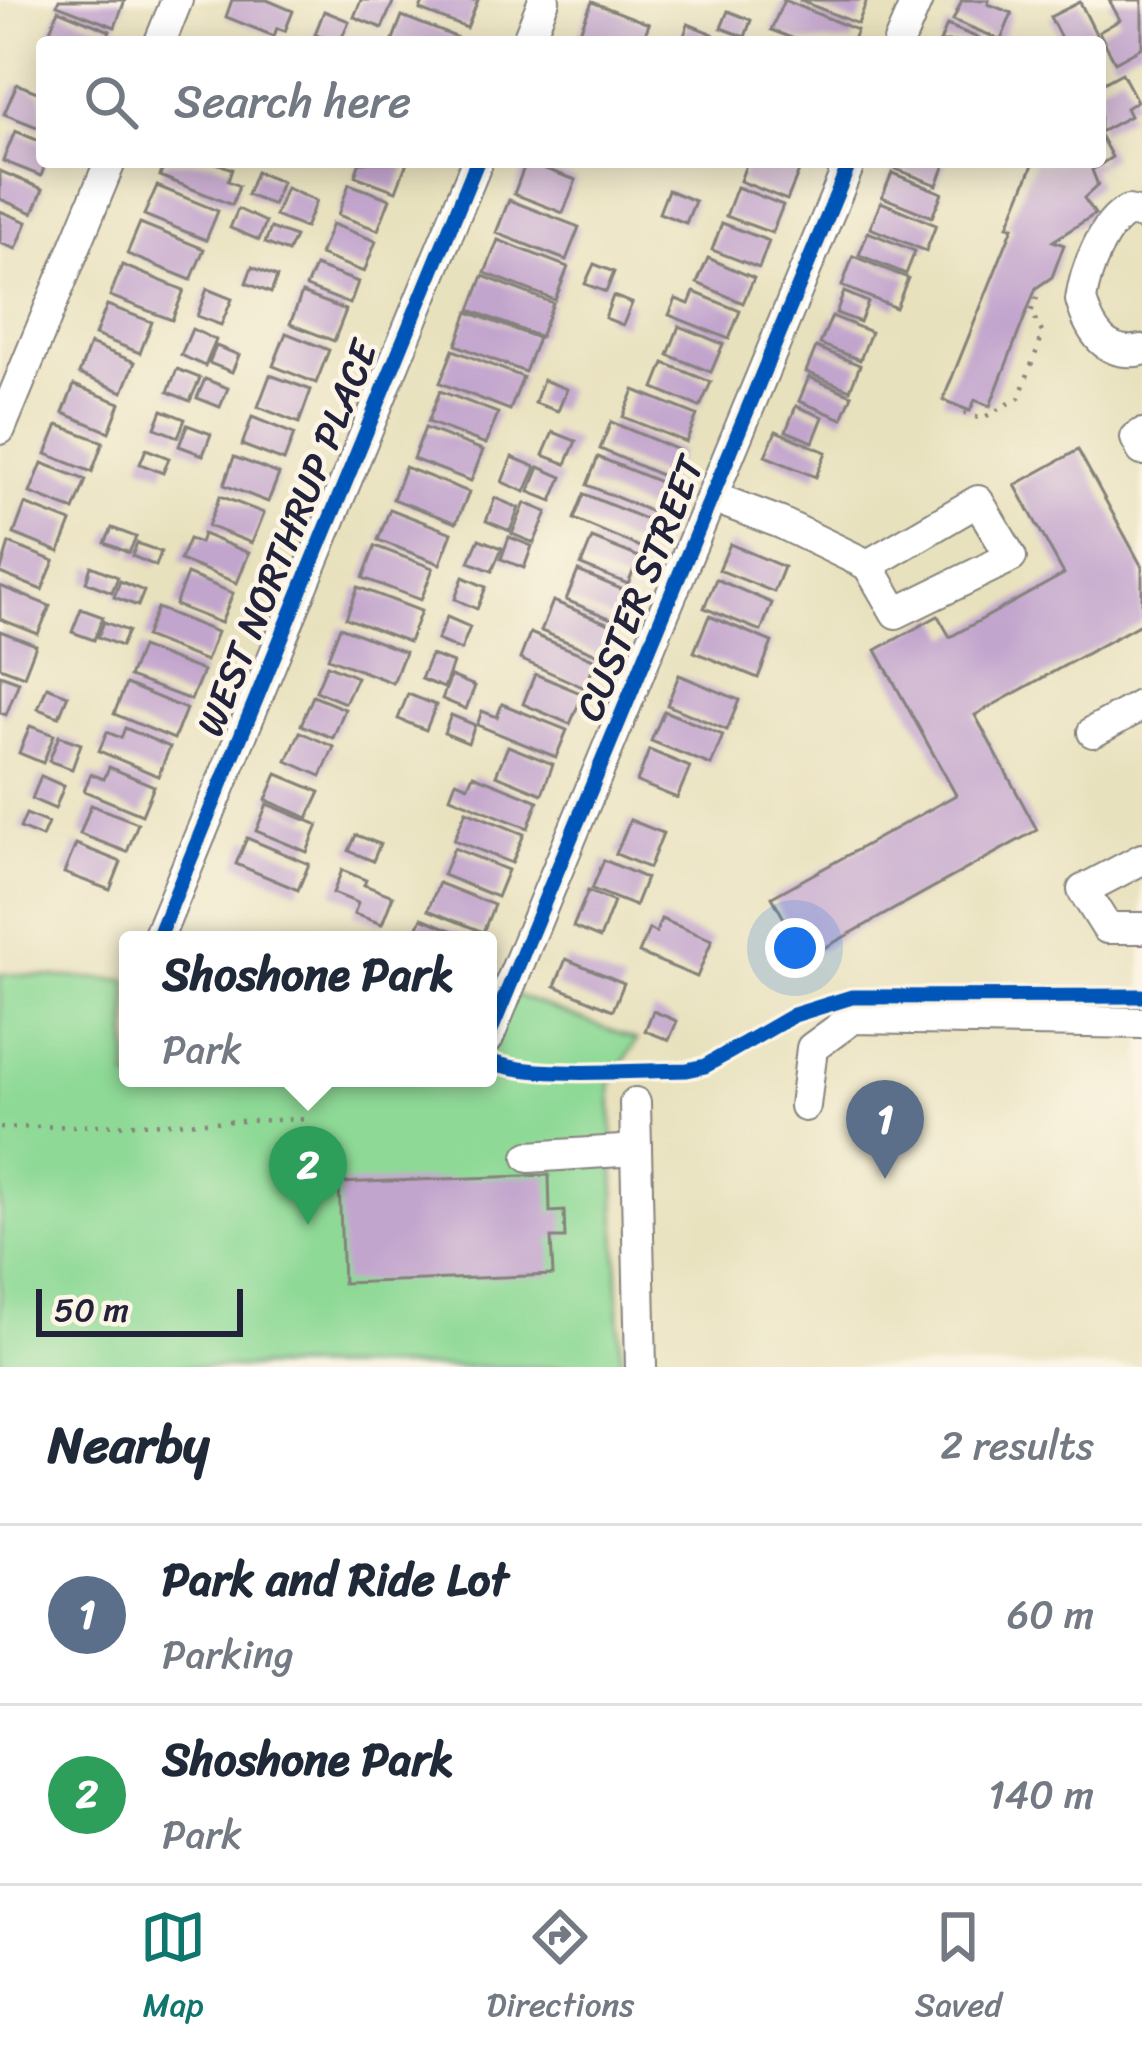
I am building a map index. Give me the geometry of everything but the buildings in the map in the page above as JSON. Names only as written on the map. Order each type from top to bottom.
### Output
[{"type":"street","points":[[162,36],[177,0]]},
{"type":"street","points":[[529,36],[544,0]]},
{"type":"street","points":[[902,36],[917,0]]},
{"type":"street","points":[[0,429],[108,168]]},
{"type":"street","name":"WEST NORTHRUP PLACE","points":[[161,931],[475,168]]},
{"type":"street","name":"CUSTER STREET","points":[[497,1016],[848,168]]},
{"type":"street","points":[[1142,214],[1128,211],[1114,221],[1090,268],[1081,300],[1104,344],[1120,352],[1142,350]]},
{"type":"street","points":[[1142,434],[1136,438],[1142,450]]},
{"type":"street","points":[[712,497],[781,523],[868,565]]},
{"type":"street","points":[[1093,732],[1142,705]]},
{"type":"street","points":[[1142,859],[1083,890],[1107,928],[1142,928]]},
{"type":"street","points":[[805,1106],[812,1048],[853,1018],[1142,1023]]},
{"type":"street","points":[[635,1102],[641,1367]]},
{"type":"street","points":[[529,1157],[636,1150]]},
{"type":"path","points":[[964,412],[981,419],[1019,398],[1043,334],[1031,312],[1040,290]]},
{"type":"path","points":[[0,1128],[309,1119]]},
{"type":"green space","points":[[0,974],[119,980],[119,1087],[497,1087],[497,988],[637,1040],[611,1083],[621,1367],[0,1367]]},
{"type":"cycle path","points":[[161,931],[475,168]]},
{"type":"cycle path","points":[[497,1016],[848,168]]},
{"type":"cycle path","points":[[497,1063],[555,1072],[687,1070],[705,1066],[794,1015],[852,997],[1142,996]]},
{"type":"place","name":"Park and Ride Lot","points":[[885,1179]]},
{"type":"place","name":"Shoshone Park","points":[[308,1225]]}]
